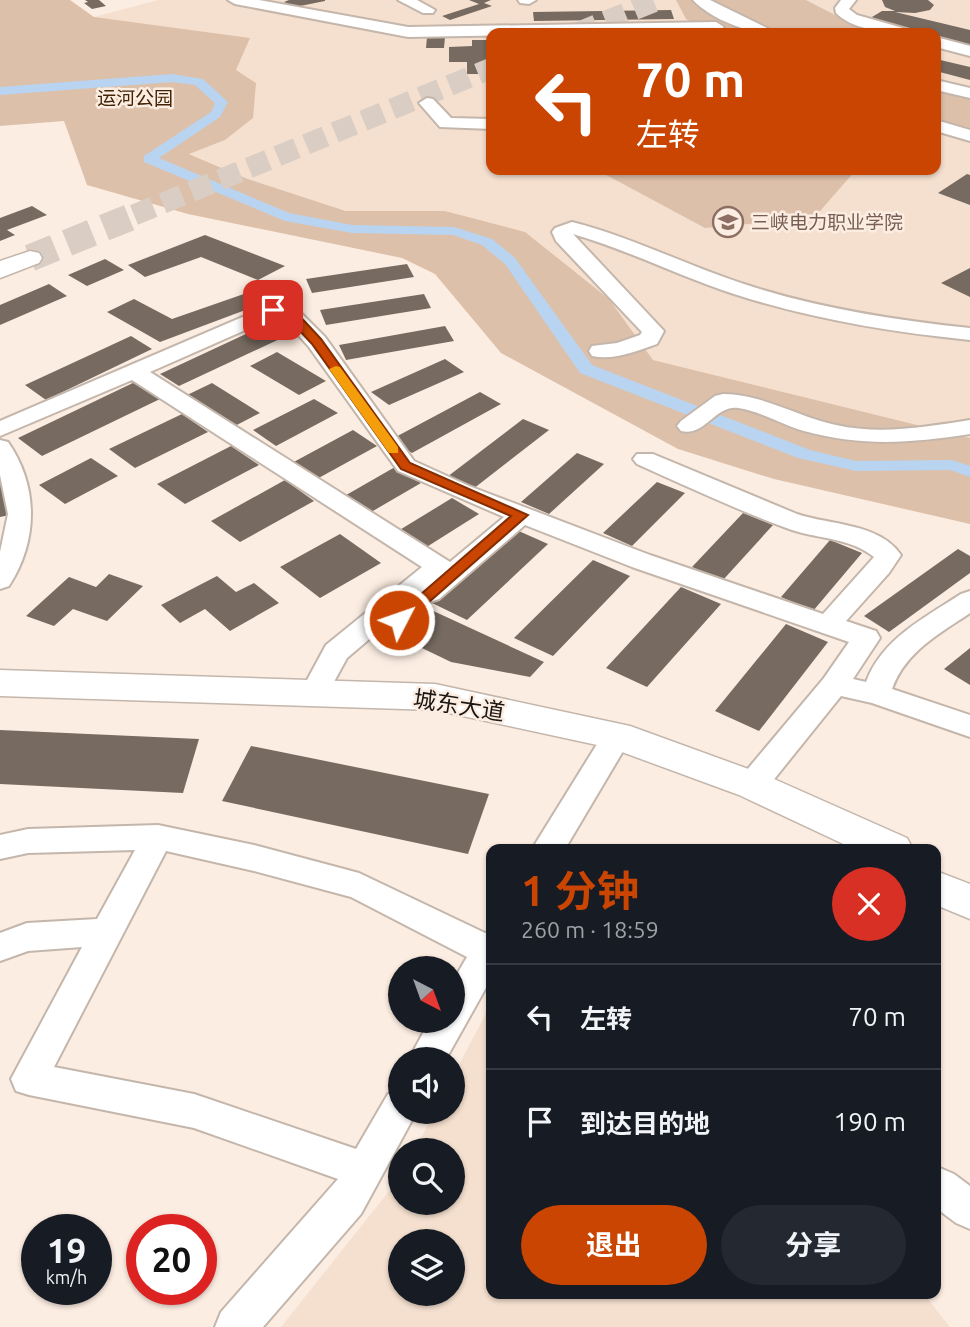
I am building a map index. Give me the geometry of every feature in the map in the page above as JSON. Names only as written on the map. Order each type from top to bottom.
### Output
[{"type":"main road","points":[[0,270],[30,258]]},
{"type":"main road","name":"城东大道","points":[[0,684],[435,697],[613,743],[752,785],[882,844]]},
{"type":"main road","name":"城东大道","points":[[0,698],[431,711],[613,743],[841,844]]},
{"type":"main road","points":[[941,870],[970,883]]},
{"type":"main road","points":[[941,889],[970,902]]},
{"type":"street","points":[[234,0],[264,2],[408,32],[486,32]]},
{"type":"street","points":[[299,11],[334,0]]},
{"type":"street","points":[[405,0],[428,10]]},
{"type":"street","points":[[683,0],[698,17],[718,28]]},
{"type":"street","points":[[700,0],[731,18],[756,28]]},
{"type":"street","points":[[849,0],[842,8],[843,13],[887,28]]},
{"type":"street","points":[[941,43],[970,51]]},
{"type":"street","points":[[941,87],[970,93]]},
{"type":"street","points":[[427,103],[446,123],[486,124]]},
{"type":"street","points":[[941,127],[970,136]]},
{"type":"street","points":[[600,351],[620,349],[649,339],[653,331],[566,241],[562,232],[572,229],[739,290],[801,307],[878,323],[970,334]]},
{"type":"street","points":[[0,429],[273,310],[290,313],[317,342],[406,466],[641,562],[866,638],[834,685],[752,785]]},
{"type":"street","points":[[133,371],[439,566],[336,652],[314,693]]},
{"type":"street","points":[[689,426],[723,401],[743,401],[790,420],[838,433],[892,436],[970,427]]},
{"type":"street","points":[[0,447],[20,507],[22,525],[0,580]]},
{"type":"street","points":[[645,459],[789,520],[813,528],[852,534],[877,544],[888,555],[828,625]]},
{"type":"street","points":[[336,652],[372,639],[399,620],[521,515]]},
{"type":"street","points":[[876,694],[886,666],[914,637],[970,600]]},
{"type":"street","points":[[834,685],[876,694],[970,726]]},
{"type":"street","points":[[551,844],[613,743]]},
{"type":"street","points":[[158,837],[29,1079],[194,1111],[365,1170]]},
{"type":"street","points":[[0,847],[28,841],[158,837],[254,858],[359,886],[486,948]]},
{"type":"street","points":[[0,947],[27,937],[107,932]]},
{"type":"street","points":[[466,991],[486,958]]},
{"type":"street","points":[[236,1327],[347,1201],[391,1124]]},
{"type":"street","points":[[941,1188],[970,1210]]},
{"type":"shaded area","name":"三峡电力职业学院","points":[[158,0],[970,0],[970,438],[653,360],[609,299],[445,211],[347,211],[248,179],[188,153],[225,140],[94,17]]},
{"type":"shaded area","points":[[486,1013],[486,1299],[928,1299],[950,1327],[281,1327],[388,1192],[388,1215],[465,1215],[465,1138],[421,1138],[428,1124],[465,1124],[465,1053]]},
{"type":"green space","name":"运河公园","points":[[0,0],[70,0],[94,17],[250,38],[236,70],[256,83],[253,118],[225,140],[189,154],[248,179],[346,211],[445,211],[525,232],[609,299],[653,360],[970,438],[970,524],[774,479],[678,449],[501,353],[435,274],[402,258],[188,214],[87,185],[64,121],[0,126]]},
{"type":"green space","points":[[676,0],[806,0],[839,17],[877,28],[703,28],[686,19]]},
{"type":"green space","points":[[941,80],[970,89],[970,140],[941,130]]},
{"type":"green space","points":[[606,175],[852,175],[814,218],[705,228]]},
{"type":"building","points":[[85,0],[99,0],[106,6],[92,9],[84,3],[88,2]]},
{"type":"building","points":[[469,0],[491,0],[484,3],[492,6],[450,20],[442,16],[479,4]]},
{"type":"building","points":[[882,0],[928,0],[934,5],[930,10],[915,13],[895,12],[970,30],[970,45],[941,38],[941,28],[901,28],[867,20],[882,11],[895,11],[885,7]]},
{"type":"building","points":[[325,1],[295,7],[284,2]]},
{"type":"building","points":[[671,10],[674,19],[534,21],[533,12]]},
{"type":"building","points":[[427,37],[445,37],[444,48],[426,48]]},
{"type":"building","points":[[472,40],[486,40],[486,74],[467,74],[467,62],[449,62],[449,47],[472,46]]},
{"type":"building","points":[[941,60],[970,67],[970,80],[941,72]]},
{"type":"building","points":[[967,174],[970,175],[970,205],[938,193]]},
{"type":"building","points":[[32,206],[47,215],[7,230],[15,235],[0,241],[0,218]]},
{"type":"building","points":[[205,235],[285,266],[258,280],[201,257],[145,277],[128,265]]},
{"type":"building","points":[[105,259],[124,270],[87,286],[68,275]]},
{"type":"building","points":[[407,264],[414,277],[312,293],[306,279]]},
{"type":"building","points":[[970,268],[970,297],[941,283]]},
{"type":"building","points":[[49,284],[67,296],[0,325],[0,305]]},
{"type":"building","points":[[261,288],[277,298],[160,342],[107,312],[134,299],[172,319]]},
{"type":"building","points":[[424,294],[431,308],[326,325],[320,310]]},
{"type":"building","points":[[265,325],[284,337],[179,386],[160,374]]},
{"type":"building","points":[[445,326],[454,341],[346,360],[339,345]]},
{"type":"building","points":[[131,336],[152,349],[46,400],[25,385]]},
{"type":"building","points":[[277,352],[326,381],[299,395],[250,366]]},
{"type":"building","points":[[445,359],[464,372],[389,405],[371,392]]},
{"type":"building","points":[[135,382],[160,399],[42,456],[18,438]]},
{"type":"building","points":[[212,383],[260,413],[231,428],[183,397]]},
{"type":"building","points":[[480,392],[501,404],[412,453],[390,440]]},
{"type":"building","points":[[314,399],[338,413],[276,446],[253,430]]},
{"type":"building","points":[[182,414],[208,432],[135,468],[109,449]]},
{"type":"building","points":[[523,419],[549,430],[473,489],[447,477]]},
{"type":"building","points":[[353,430],[377,446],[315,480],[290,464]]},
{"type":"building","points":[[231,446],[259,465],[185,504],[157,484]]},
{"type":"building","points":[[577,453],[604,464],[549,514],[521,502]]},
{"type":"building","points":[[91,458],[118,476],[65,504],[39,485]]},
{"type":"building","points":[[395,467],[421,483],[366,515],[341,498]]},
{"type":"building","points":[[0,476],[10,515],[0,517]]},
{"type":"building","points":[[285,480],[314,501],[240,542],[211,521]]},
{"type":"building","points":[[657,482],[685,493],[632,546],[603,533]]},
{"type":"building","points":[[452,498],[479,514],[425,548],[398,531]]},
{"type":"building","points":[[743,513],[773,525],[723,580],[692,567]]},
{"type":"building","points":[[512,528],[548,544],[467,620],[430,602]]},
{"type":"building","points":[[340,534],[381,563],[320,598],[280,567]]},
{"type":"building","points":[[830,540],[862,553],[813,611],[781,597]]},
{"type":"building","points":[[958,549],[970,556],[970,573],[889,632],[864,616]]},
{"type":"building","points":[[593,560],[630,576],[553,656],[514,638]]},
{"type":"building","points":[[109,574],[143,586],[107,621],[73,609],[54,626],[26,616],[69,577],[96,587]]},
{"type":"building","points":[[217,576],[236,592],[254,583],[279,603],[230,631],[205,609],[180,623],[161,605]]},
{"type":"building","points":[[681,587],[721,604],[647,687],[606,668]]},
{"type":"building","points":[[429,609],[544,662],[530,677],[451,662],[399,637]]},
{"type":"building","points":[[786,624],[828,642],[759,731],[715,711]]},
{"type":"building","points":[[970,648],[970,685],[944,669]]},
{"type":"building","points":[[0,730],[199,739],[183,793],[0,784]]},
{"type":"building","points":[[251,746],[489,794],[468,854],[222,801]]},
{"type":"waterway","points":[[0,91],[172,78],[199,82],[222,102],[216,114],[149,159],[285,217],[352,229],[454,231],[487,242],[510,261],[586,369],[804,454],[856,466],[952,465],[970,472]]},
{"type":"tunnel","points":[[589,28],[658,0]]},
{"type":"tunnel","points":[[134,215],[486,70]]},
{"type":"tunnel","points":[[30,258],[138,214]]},
{"type":"slow traffic","points":[[336,369],[394,450]]},
{"type":"place","name":"三峡电力职业学院","points":[[728,222]]},
{"type":"route","points":[[273,310],[290,313],[317,342],[406,466],[521,515],[399,620]]}]
